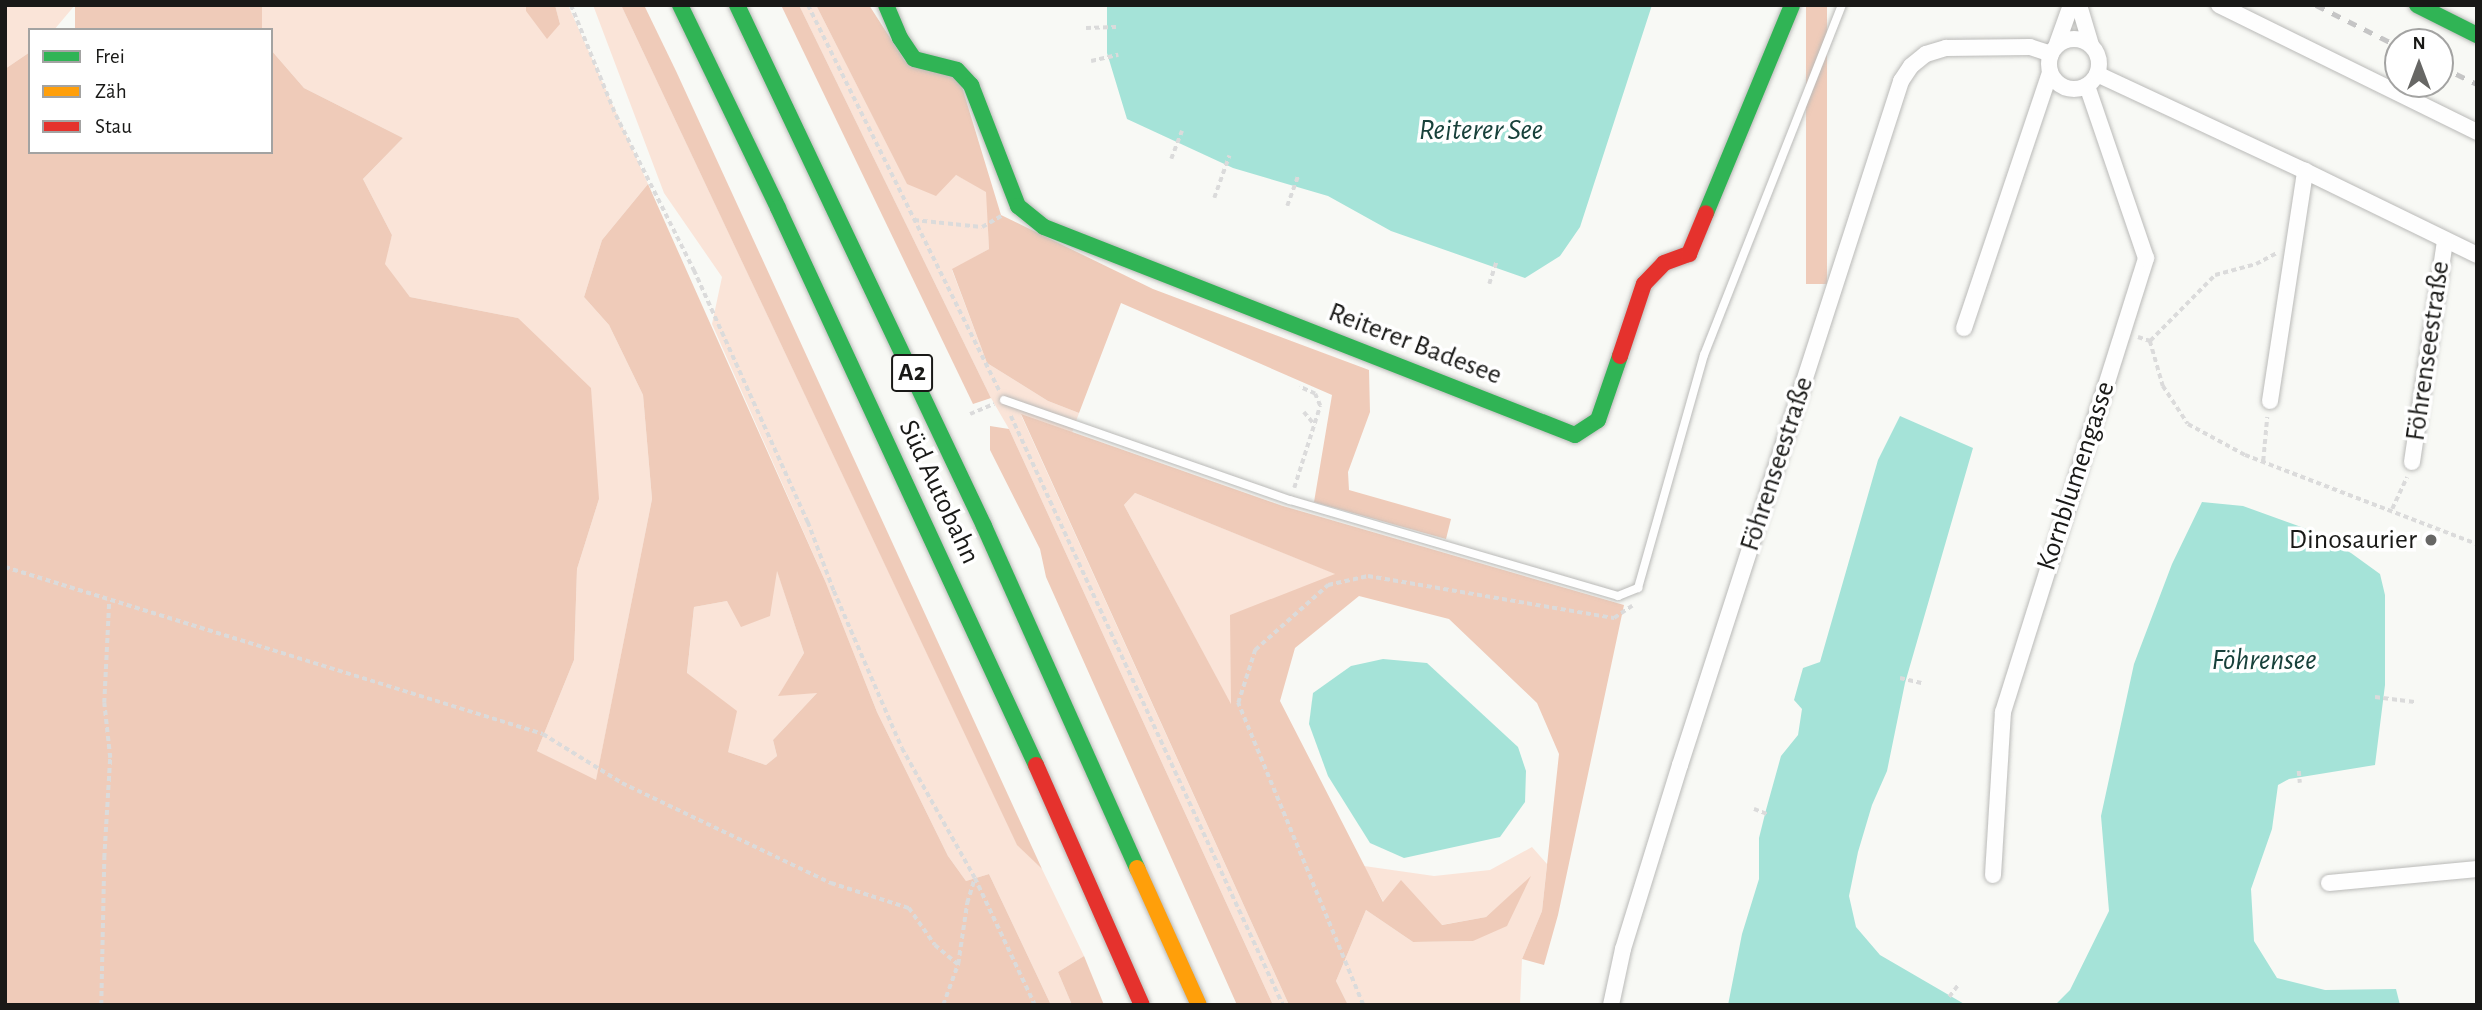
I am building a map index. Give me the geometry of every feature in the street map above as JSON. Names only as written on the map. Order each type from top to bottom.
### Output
[{"type":"main road","name":"Süd Autobahn","points":[[680,5],[978,637],[1142,1005]]},
{"type":"main road","name":"Süd Autobahn","points":[[737,5],[984,526],[1199,1005]]},
{"type":"main road","name":"Reiterer Badesee","points":[[886,5],[914,59],[957,70],[971,85],[1018,206],[1044,227],[1575,435],[1598,420],[1644,284],[1664,264],[1689,254],[1792,5]]},
{"type":"main road","points":[[2417,5],[2477,35]]},
{"type":"street","points":[[1964,328],[2050,73],[2054,49],[2071,5]]},
{"type":"street","points":[[2050,73],[2055,81],[2070,89],[2092,80],[2099,58],[2091,45],[2079,5]]},
{"type":"street","points":[[2219,5],[2477,132]]},
{"type":"street","points":[[2054,49],[2070,38],[2091,45]]},
{"type":"street","name":"Föhrenseestraße","points":[[1611,1005],[1623,949],[1680,765],[1902,81],[1911,66],[1926,54],[1947,48],[2054,49]]},
{"type":"street","name":"Föhrenseestraße","points":[[2092,80],[2305,171],[2477,255]]},
{"type":"street","name":"Kornblumengasse","points":[[1993,875],[2003,712],[2146,258],[2092,80]]},
{"type":"street","points":[[2270,401],[2305,171]]},
{"type":"street","name":"Föhrenseestraße","points":[[2412,461],[2445,240]]},
{"type":"street","points":[[2329,883],[2477,869]]},
{"type":"lane","points":[[1004,400],[1290,500],[1618,596],[1638,588],[1704,355],[1842,5]]},
{"type":"path","points":[[571,5],[616,115],[694,270],[808,522],[834,591],[902,748],[975,878],[1035,1005]]},
{"type":"path","points":[[808,5],[1004,400],[1283,1005]]},
{"type":"path","points":[[1086,28],[1116,27]]},
{"type":"path","points":[[1091,61],[1118,55]]},
{"type":"path","points":[[1171,159],[1182,131]]},
{"type":"path","points":[[1214,198],[1229,156]]},
{"type":"path","points":[[1287,205],[1297,176]]},
{"type":"path","points":[[914,220],[982,227]]},
{"type":"path","points":[[2150,341],[2215,275],[2256,264],[2294,243]]},
{"type":"path","points":[[1489,284],[1497,260]]},
{"type":"path","points":[[2123,331],[2150,341]]},
{"type":"path","points":[[2150,341],[2163,386],[2188,424],[2263,461],[2477,544]]},
{"type":"path","points":[[1290,500],[1320,406],[1315,394],[1299,387]]},
{"type":"path","points":[[970,414],[1004,400]]},
{"type":"path","points":[[1304,412],[1315,425]]},
{"type":"path","points":[[2263,461],[2265,427]]},
{"type":"path","points":[[2392,509],[2404,486]]},
{"type":"path","points":[[5,567],[543,734],[622,783],[831,883],[909,908],[935,945],[958,964]]},
{"type":"path","points":[[1363,1005],[1238,703],[1255,650],[1328,585],[1368,576],[1614,618],[1636,603],[1638,588]]},
{"type":"path","points":[[102,1005],[104,858],[110,758],[104,703],[108,601]]},
{"type":"path","points":[[1900,678],[1921,683]]},
{"type":"path","points":[[2375,697],[2415,702]]},
{"type":"path","points":[[2300,771],[2301,783]]},
{"type":"path","points":[[1754,809],[1767,814]]},
{"type":"path","points":[[943,1005],[958,964],[967,903],[975,878]]},
{"type":"path","points":[[1949,998],[1958,985]]},
{"type":"shaded area","points":[[5,5],[75,5],[56,28],[28,28],[28,53],[5,69]]},
{"type":"shaded area","points":[[75,5],[262,5],[262,28],[75,28]]},
{"type":"shaded area","points":[[262,5],[526,5],[526,11],[560,24],[555,5],[568,5],[648,184],[602,240],[584,297],[609,325],[643,395],[652,499],[596,781],[537,751],[574,660],[577,569],[599,499],[518,318],[410,297],[384,264],[392,235],[363,179],[403,138],[304,88],[273,52],[273,28],[256,28]]},
{"type":"shaded area","points":[[526,5],[555,5],[560,24],[547,39],[526,11]]},
{"type":"shaded area","points":[[593,5],[621,5],[1017,844],[1042,869],[1084,956],[1058,972],[1072,1005],[1051,1005],[989,874],[966,881],[948,856],[877,712],[826,583],[712,324],[722,277],[664,193]]},
{"type":"shaded area","points":[[621,5],[644,5],[1042,869],[1017,845]]},
{"type":"shaded area","points":[[781,5],[799,5],[991,398],[973,404]]},
{"type":"shaded area","points":[[799,5],[816,5],[907,183],[956,175],[987,191],[989,249],[952,270],[987,363],[1048,401],[1079,413],[1072,433],[1021,415],[1289,1005],[1273,1005],[1009,429],[991,398]]},
{"type":"shaded area","points":[[816,5],[869,5],[905,61],[951,74],[962,87],[1001,215],[1153,289],[1369,370],[1370,412],[1348,472],[1349,490],[1451,519],[1446,539],[1314,502],[1332,395],[1121,303],[1079,413],[1048,401],[987,363],[952,269],[989,249],[986,192],[956,175],[936,196],[907,184]]},
{"type":"shaded area","points":[[1806,5],[1827,5],[1827,284],[1806,284]]},
{"type":"shaded area","points":[[273,52],[304,88],[403,138],[363,179],[392,235],[385,264],[410,297],[518,318],[591,388],[599,499],[577,569],[574,660],[537,751],[596,780],[652,499],[643,395],[609,325],[584,297],[602,240],[648,184],[826,583],[877,712],[948,856],[966,881],[989,874],[1051,1005],[5,1005],[5,69],[28,53],[28,154],[273,154]],"holes":[[[777,571],[804,653],[778,696],[817,693],[773,740],[777,756],[766,765],[728,752],[737,711],[687,673],[694,607],[727,601],[741,627],[770,616]]]},
{"type":"shaded area","points":[[1021,414],[1283,506],[1624,605],[1558,915],[1544,965],[1522,959],[1542,911],[1559,754],[1537,703],[1449,619],[1359,596],[1295,648],[1280,701],[1383,902],[1401,880],[1442,925],[1486,917],[1531,876],[1507,926],[1473,941],[1413,942],[1366,910],[1336,981],[1348,1005],[1289,1005]],"holes":[[[1135,493],[1335,574],[1230,615],[1231,704],[1124,505]]]},
{"type":"shaded area","points":[[990,426],[1009,429],[1273,1005],[1237,1005],[1046,577],[1040,549],[990,450]]},
{"type":"shaded area","points":[[1135,493],[1336,574],[1231,705],[1124,505]]},
{"type":"shaded area","points":[[777,570],[804,653],[779,695],[818,692],[773,740],[777,756],[766,765],[728,752],[687,674],[694,607],[727,601]]},
{"type":"shaded area","points":[[1532,847],[1547,864],[1542,911],[1522,959],[1520,1005],[1348,1005],[1336,981],[1366,910],[1413,942],[1473,941],[1530,878],[1486,917],[1441,925],[1401,881],[1384,903],[1364,866],[1434,876],[1490,870]]},
{"type":"shaded area","points":[[1084,956],[1104,1005],[1072,1005],[1058,972]]},
{"type":"water","name":"Reiterer See","points":[[1107,5],[1652,5],[1580,227],[1560,256],[1525,278],[1391,231],[1328,196],[1233,168],[1127,119],[1107,53]]},
{"type":"water","points":[[1900,416],[1973,448],[1905,683],[1887,771],[1872,805],[1849,896],[1856,927],[1880,955],[1966,1005],[1728,1005],[1742,934],[1759,879],[1759,838],[1766,810],[1781,756],[1798,735],[1802,709],[1794,700],[1803,668],[1820,662],[1878,460]]},
{"type":"water","name":"Föhrensee","points":[[2202,502],[2243,506],[2304,528],[2351,553],[2380,574],[2385,595],[2385,685],[2375,765],[2289,779],[2278,785],[2272,829],[2251,889],[2254,941],[2277,978],[2325,990],[2396,989],[2400,1005],[2055,1005],[2070,990],[2109,911],[2101,816],[2134,664],[2172,564]]},
{"type":"water","points":[[1383,659],[1427,663],[1518,747],[1526,771],[1525,802],[1500,837],[1404,858],[1370,843],[1328,776],[1309,724],[1313,693],[1351,666]]},
{"type":"railway","points":[[2316,5],[2384,39]]},
{"type":"railway","points":[[2454,73],[2477,84]]},
{"type":"traffic: fast","points":[[680,5],[778,208],[1036,765]]},
{"type":"traffic: fast","points":[[737,5],[984,526],[1137,868]]},
{"type":"traffic: fast","points":[[886,5],[900,38],[914,59],[957,70],[971,85],[1018,206],[1044,227],[1575,435],[1598,420],[1620,356]]},
{"type":"traffic: fast","points":[[1706,213],[1792,5]]},
{"type":"traffic: fast","points":[[2417,5],[2477,35]]},
{"type":"traffic: slow","points":[[1137,868],[1199,1005]]},
{"type":"traffic: jam","points":[[1620,356],[1644,284],[1664,263],[1689,254],[1706,213]]},
{"type":"traffic: jam","points":[[1036,765],[1142,1005]]},
{"type":"place","name":"Dinosaurier","points":[[2431,540]]}]
